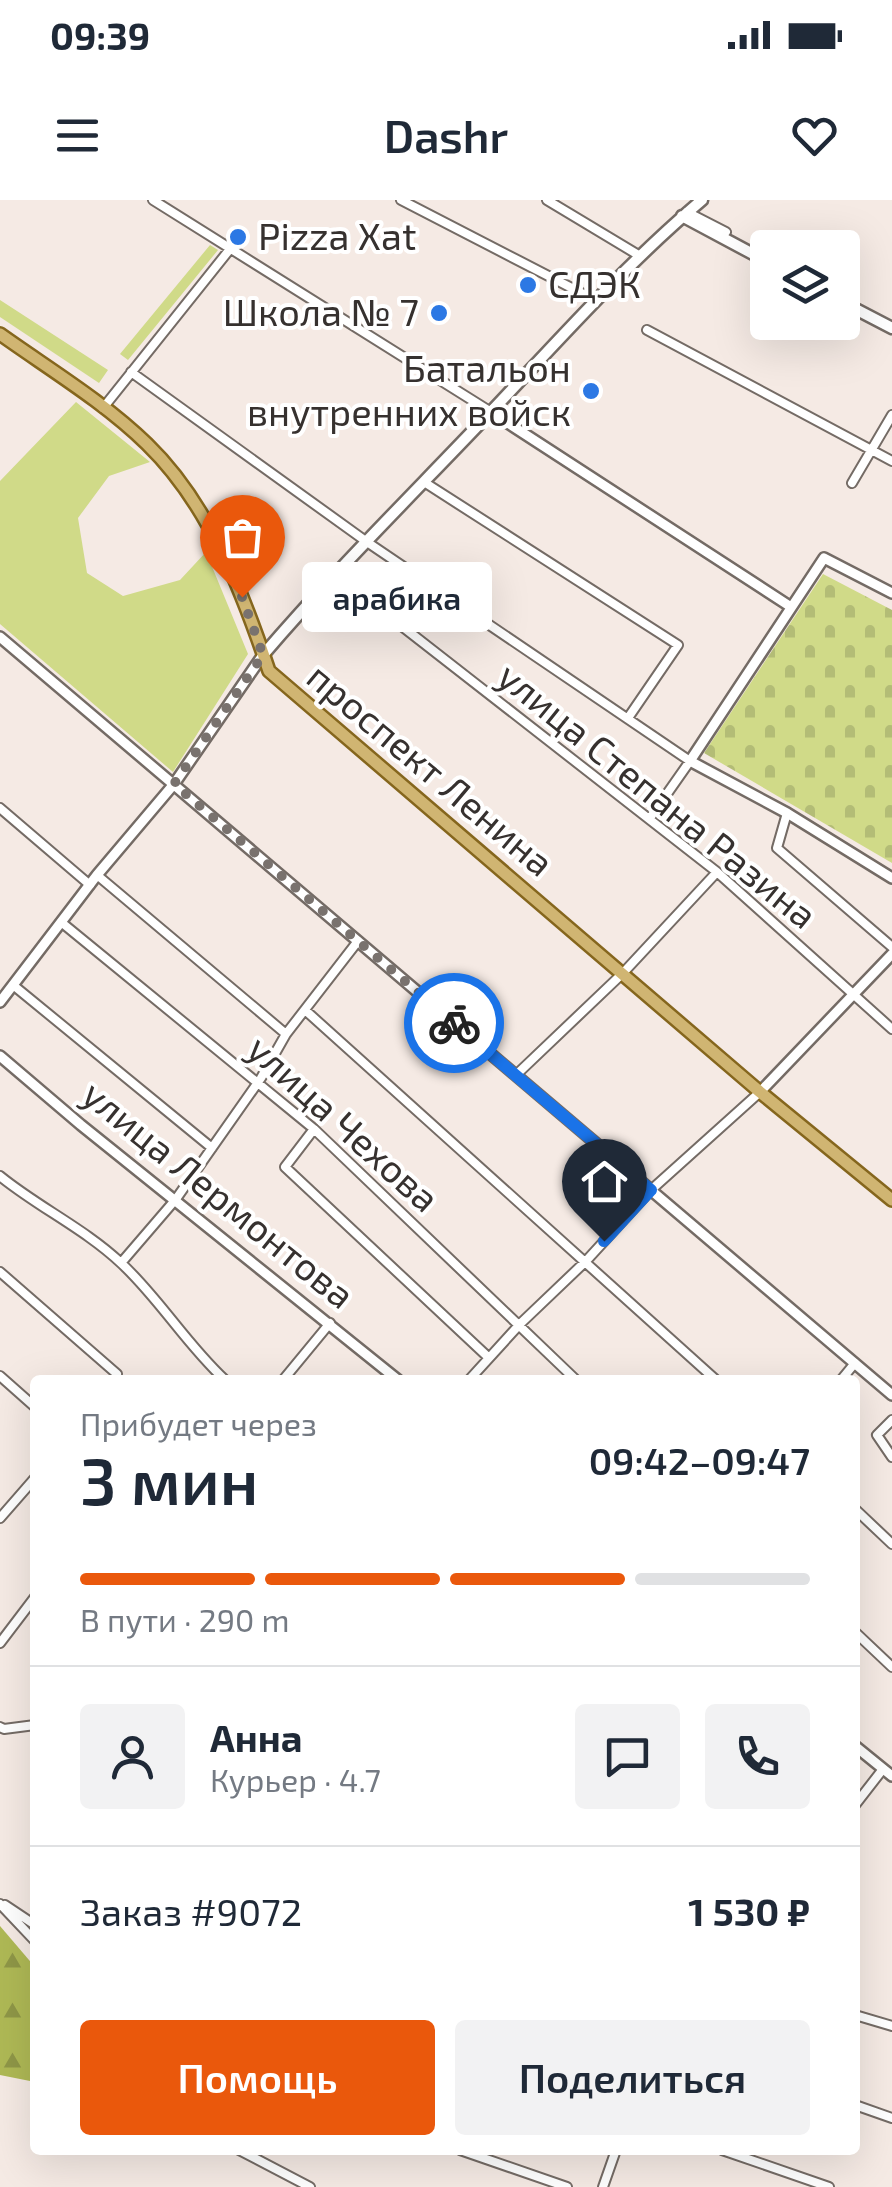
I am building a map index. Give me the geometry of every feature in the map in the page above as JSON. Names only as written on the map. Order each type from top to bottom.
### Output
[{"type":"main road","points":[[684,214],[694,200]]},
{"type":"main road","points":[[263,655],[335,574],[597,300],[702,200]]},
{"type":"main road","points":[[684,214],[750,252]]},
{"type":"main road","points":[[860,311],[892,328]]},
{"type":"main road","name":"проспект Ленина","points":[[0,334],[150,446],[186,492],[211,533],[242,597],[269,671],[760,1092],[892,1200]]},
{"type":"street","points":[[153,200],[491,412],[791,607]]},
{"type":"street","points":[[400,200],[597,300]]},
{"type":"street","points":[[547,200],[640,256]]},
{"type":"street","points":[[684,214],[726,232]]},
{"type":"street","points":[[103,408],[230,249]]},
{"type":"street","points":[[648,330],[892,461]]},
{"type":"street","points":[[131,372],[367,542],[690,761],[788,814],[892,878]]},
{"type":"street","points":[[852,483],[892,414]]},
{"type":"street","points":[[424,482],[678,644],[628,718]]},
{"type":"street","points":[[650,818],[824,558],[892,592]]},
{"type":"street","name":"улица Степана Разина","points":[[335,574],[718,872],[892,1029]]},
{"type":"street","points":[[0,638],[892,1394]]},
{"type":"street","points":[[0,1002],[174,784],[263,655]]},
{"type":"street","points":[[0,808],[90,885]]},
{"type":"street","points":[[473,1375],[651,1190],[760,1092],[892,951],[777,848],[788,814]]},
{"type":"street","points":[[516,1075],[623,973],[718,872]]},
{"type":"street","points":[[98,875],[286,1034]]},
{"type":"street","name":"улица Чехова","points":[[62,922],[314,1128],[571,1375]]},
{"type":"street","points":[[121,1263],[176,1199],[258,1083],[286,1034],[358,941]]},
{"type":"street","points":[[13,985],[212,1148]]},
{"type":"street","points":[[305,1010],[711,1375]]},
{"type":"street","name":"улица Лермонтова","points":[[0,1056],[392,1375]]},
{"type":"street","points":[[314,1128],[285,1167],[488,1357]]},
{"type":"street","points":[[0,1176],[121,1263],[220,1375]]},
{"type":"street","points":[[0,1272],[117,1374]]},
{"type":"street","points":[[287,1375],[330,1323]]},
{"type":"street","points":[[845,1375],[854,1363]]},
{"type":"street","points":[[0,1376],[30,1403]]},
{"type":"street","points":[[892,1420],[877,1435],[892,1457]]},
{"type":"street","points":[[0,1518],[30,1484]]},
{"type":"street","points":[[860,1514],[892,1544]]},
{"type":"street","points":[[0,1643],[30,1604]]},
{"type":"street","points":[[860,1637],[892,1667]]},
{"type":"street","points":[[1,1731],[30,1725]]},
{"type":"street","points":[[860,1750],[888,1773],[860,1800]]},
{"type":"street","points":[[0,1903],[30,1922]]},
{"type":"street","points":[[0,1903],[30,1936]]},
{"type":"street","points":[[860,2016],[892,2026]]},
{"type":"street","points":[[860,2107],[892,2118]]},
{"type":"street","points":[[248,2155],[310,2187]]},
{"type":"street","points":[[475,2155],[568,2187]]},
{"type":"street","points":[[604,2187],[614,2155]]},
{"type":"street","points":[[736,2155],[829,2187]]},
{"type":"green space","points":[[210,245],[218,250],[128,360],[120,354]]},
{"type":"green space","points":[[0,300],[108,370],[99,383],[0,317]]},
{"type":"green space","points":[[76,402],[150,462],[109,476],[78,518],[87,573],[123,596],[180,580],[206,552],[248,654],[173,772],[0,624],[0,481]]},
{"type":"green space","points":[[823,574],[892,610],[892,863],[704,753]]},
{"type":"green space","points":[[0,1926],[30,1961],[30,2081],[0,2075]]},
{"type":"way so far","points":[[242,597],[263,655],[174,784],[454,1023]]},
{"type":"place","name":"Pizza Xat","points":[[238,237]]},
{"type":"place","name":"СДЭК","points":[[528,285]]},
{"type":"place","name":"Школа № 7","points":[[439,313]]},
{"type":"place","name":"Батальон внутренних войск","points":[[591,391]]},
{"type":"place","name":"арабика","points":[[242,597]]},
{"type":"route","points":[[454,1023],[651,1190],[604,1241]]}]
